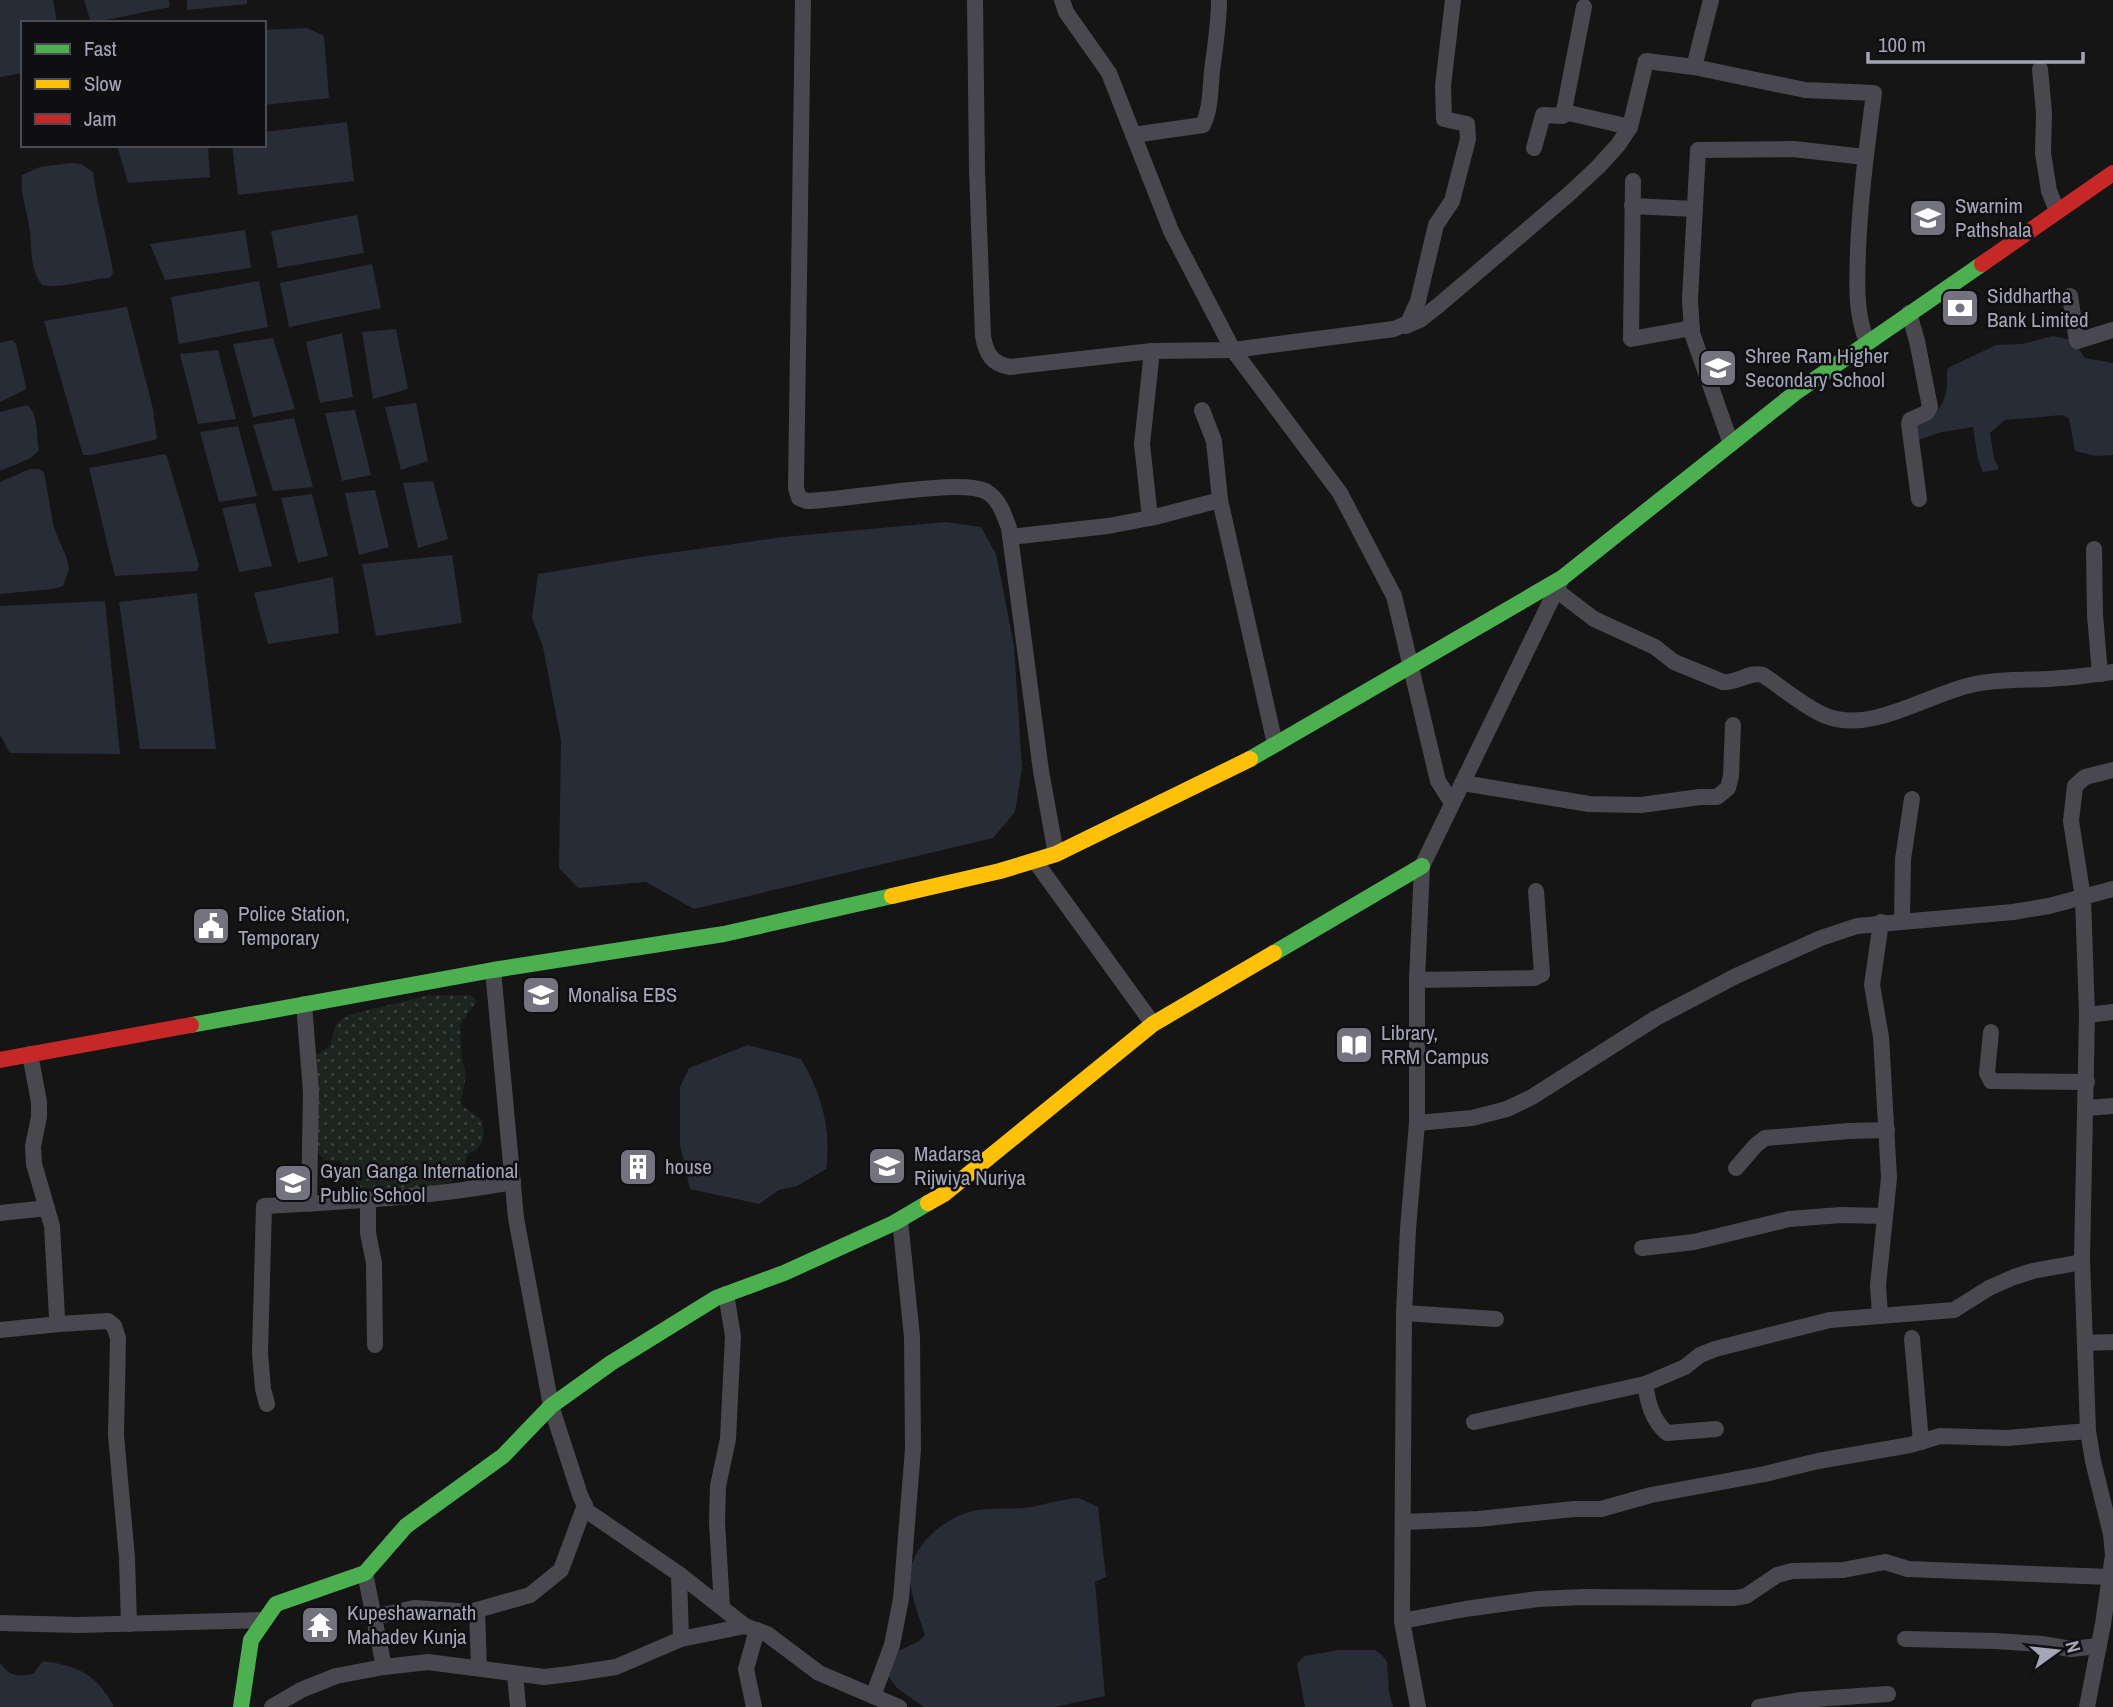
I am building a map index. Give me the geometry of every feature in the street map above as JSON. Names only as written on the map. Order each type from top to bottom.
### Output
[{"type":"main road","points":[[0,1060],[493,970],[724,934],[924,889],[1056,853],[1252,758],[1559,584],[1795,393],[2113,173]]},
{"type":"main road","points":[[241,1707],[251,1640],[276,1604],[365,1573],[406,1526],[503,1457],[551,1406],[611,1363],[716,1298],[784,1273],[900,1220],[944,1194],[1153,1024],[1422,866]]},
{"type":"street","points":[[803,0],[796,477],[799,498],[818,501],[955,486],[981,489],[997,501],[1010,537],[1045,796],[1056,853]]},
{"type":"street","points":[[975,0],[978,183],[985,349],[999,365],[1010,367],[1152,351],[1233,350],[1402,327],[1420,320],[1598,167],[1630,127],[1646,61],[1694,67],[1805,90],[1874,93],[1860,215],[1857,301],[1859,323],[1867,342]]},
{"type":"street","points":[[1062,0],[1066,12],[1109,73],[1171,231],[1233,350],[1340,493],[1394,596],[1438,781],[1452,803]]},
{"type":"street","points":[[1133,135],[1203,125],[1209,111],[1219,0]]},
{"type":"street","points":[[1402,327],[1414,315],[1436,225],[1452,201],[1468,139],[1467,124],[1444,119],[1443,86],[1453,0]]},
{"type":"street","points":[[1694,67],[1711,0]]},
{"type":"street","points":[[1534,148],[1543,115],[1563,116],[1584,7]]},
{"type":"street","points":[[2040,69],[2044,114],[2043,153],[2049,191],[2057,211]]},
{"type":"street","points":[[1564,112],[1630,127]]},
{"type":"street","points":[[1731,444],[1698,354],[1692,328],[1690,299],[1698,149],[1793,149],[1865,157]]},
{"type":"street","points":[[1633,181],[1631,339],[1692,328]]},
{"type":"street","points":[[1632,206],[1695,209]]},
{"type":"street","points":[[2070,296],[2077,341],[2113,330]]},
{"type":"street","points":[[1909,313],[1930,407],[1926,413],[1910,420],[1909,424],[1919,499]]},
{"type":"street","points":[[1150,518],[1142,444],[1152,351]]},
{"type":"street","points":[[1202,410],[1214,440],[1220,500],[1275,744]]},
{"type":"street","points":[[1010,537],[1108,526],[1220,500]]},
{"type":"street","points":[[1418,1707],[1402,1621],[1405,1521],[1404,1313],[1408,1229],[1418,1123],[1417,981],[1422,866],[1559,584],[1594,619],[1654,647],[1674,662],[1723,682],[1732,682],[1755,673],[1763,675],[1816,711],[1839,719],[1862,720],[1896,711],[1963,686],[2107,673],[2095,615],[2094,549]]},
{"type":"street","points":[[1463,783],[1588,804],[1641,805],[1717,797],[1728,788],[1731,776],[1734,725]]},
{"type":"street","points":[[2087,1707],[2104,1641],[2112,1568],[2106,1485],[2088,1431],[2082,1262],[2087,1015],[2083,898],[2071,821],[2075,786],[2085,777],[2113,770]]},
{"type":"street","points":[[1902,920],[1903,859],[1912,799]]},
{"type":"street","points":[[1035,860],[1153,1024]]},
{"type":"street","points":[[1418,1123],[1472,1118],[1507,1109],[1532,1097],[1656,1018],[1736,976],[1821,938],[1857,926],[1881,922],[2013,912],[2113,889]]},
{"type":"street","points":[[1417,981],[1534,978],[1542,974],[1536,891]]},
{"type":"street","points":[[1880,1315],[1878,1285],[1889,1178],[1881,1037],[1872,985],[1881,922]]},
{"type":"street","points":[[493,970],[516,1218],[551,1406],[587,1511],[679,1574],[751,1628],[767,1634],[819,1673],[899,1707]]},
{"type":"street","points":[[304,1004],[311,1092],[309,1204]]},
{"type":"street","points":[[2087,1015],[2113,1012]]},
{"type":"street","points":[[1991,1032],[1987,1073],[1991,1081],[2087,1082]]},
{"type":"street","points":[[30,1054],[39,1102],[33,1146],[34,1164],[52,1226],[55,1305],[59,1324]]},
{"type":"street","points":[[2086,1108],[2113,1107]]},
{"type":"street","points":[[1737,1168],[1765,1138],[1887,1130]]},
{"type":"street","points":[[267,1404],[260,1353],[264,1206],[454,1192],[513,1182]]},
{"type":"street","points":[[368,1200],[368,1234],[374,1263],[375,1345]]},
{"type":"street","points":[[0,1213],[47,1208]]},
{"type":"street","points":[[1642,1248],[1693,1242],[1789,1219],[1841,1215],[1885,1216]]},
{"type":"street","points":[[873,1696],[892,1645],[901,1599],[913,1449],[912,1337],[900,1220]]},
{"type":"street","points":[[1474,1422],[1644,1384],[1685,1367],[1700,1355],[1725,1346],[1830,1320],[1954,1310],[1989,1288],[2014,1277],[2033,1270],[2082,1262]]},
{"type":"street","points":[[722,1606],[717,1522],[718,1498],[728,1439],[733,1336],[726,1294]]},
{"type":"street","points":[[1404,1313],[1496,1319]]},
{"type":"street","points":[[0,1330],[108,1321],[114,1326],[118,1338],[116,1435],[128,1558],[129,1624]]},
{"type":"street","points":[[1912,1338],[1921,1442]]},
{"type":"street","points":[[2085,1343],[2113,1342]]},
{"type":"street","points":[[1644,1384],[1656,1422],[1667,1433],[1716,1429]]},
{"type":"street","points":[[1405,1521],[1478,1519],[1574,1509],[1601,1509],[1651,1495],[1940,1436],[2007,1438],[2088,1431]]},
{"type":"street","points":[[374,1617],[414,1608],[471,1612],[496,1602],[530,1595],[561,1570],[585,1505]]},
{"type":"street","points":[[1402,1621],[1538,1599],[1735,1598],[1746,1596],[1777,1575],[1792,1571],[1843,1570],[1885,1562],[1908,1569],[2112,1568]]},
{"type":"street","points":[[365,1573],[384,1667]]},
{"type":"street","points":[[679,1574],[681,1639]]},
{"type":"street","points":[[477,1610],[479,1668]]},
{"type":"street","points":[[0,1623],[129,1624],[265,1620]]},
{"type":"street","points":[[272,1707],[302,1690],[336,1676],[384,1667],[428,1662],[544,1677],[616,1667],[681,1639],[751,1628]]},
{"type":"street","points":[[751,1628],[746,1669],[754,1707]]},
{"type":"street","points":[[1905,1639],[1995,1641],[2071,1649],[2104,1641]]},
{"type":"street","points":[[515,1674],[518,1707]]},
{"type":"street","points":[[1759,1707],[1888,1694]]},
{"type":"shaded area","points":[[0,0],[53,0],[57,21],[21,21],[21,73],[0,77]]},
{"type":"shaded area","points":[[84,0],[169,0],[170,7],[90,21]]},
{"type":"shaded area","points":[[187,0],[247,0],[247,4],[187,10]]},
{"type":"shaded area","points":[[307,28],[324,36],[329,98],[266,105],[266,30]]},
{"type":"shaded area","points":[[347,122],[354,181],[238,195],[232,147],[266,147],[266,132]]},
{"type":"shaded area","points":[[118,147],[208,147],[210,177],[128,183]]},
{"type":"shaded area","points":[[81,164],[93,172],[113,273],[110,278],[59,286],[42,285],[33,263],[22,175],[40,167]]},
{"type":"shaded area","points":[[357,215],[364,253],[278,268],[271,231]]},
{"type":"shaded area","points":[[245,230],[251,268],[165,280],[150,244]]},
{"type":"shaded area","points":[[372,264],[381,308],[289,327],[280,283]]},
{"type":"shaded area","points":[[259,281],[268,327],[179,344],[171,297]]},
{"type":"shaded area","points":[[127,307],[153,409],[157,439],[83,455],[44,321]]},
{"type":"shaded area","points":[[396,329],[408,389],[373,399],[362,332]]},
{"type":"shaded area","points":[[342,333],[353,397],[320,403],[306,342]]},
{"type":"shaded area","points":[[2053,336],[2072,340],[2085,358],[2113,363],[2113,455],[2096,456],[2075,451],[2069,418],[2062,415],[2005,420],[1990,433],[1994,458],[1999,469],[1983,472],[1973,427],[1942,432],[1915,441],[1915,421],[1928,420],[1939,409],[1946,391],[1948,368],[1996,345],[2022,344]]},
{"type":"shaded area","points":[[273,338],[295,409],[253,417],[233,344]]},
{"type":"shaded area","points":[[12,340],[16,344],[26,387],[0,402],[0,343]]},
{"type":"shaded area","points":[[218,350],[236,419],[198,424],[180,354]]},
{"type":"shaded area","points":[[416,403],[428,461],[401,470],[385,407]]},
{"type":"shaded area","points":[[27,405],[34,414],[39,450],[31,458],[0,471],[0,412]]},
{"type":"shaded area","points":[[355,410],[371,475],[342,481],[325,413]]},
{"type":"shaded area","points":[[294,418],[313,487],[273,491],[253,425]]},
{"type":"shaded area","points":[[238,426],[257,496],[219,502],[200,432]]},
{"type":"shaded area","points":[[166,454],[199,565],[197,571],[115,576],[89,468]]},
{"type":"shaded area","points":[[30,469],[44,472],[54,528],[69,569],[63,586],[0,594],[0,482]]},
{"type":"shaded area","points":[[433,481],[448,539],[418,548],[403,483]]},
{"type":"shaded area","points":[[375,490],[389,547],[359,555],[345,493]]},
{"type":"shaded area","points":[[312,494],[328,556],[298,563],[281,498]]},
{"type":"shaded area","points":[[255,503],[272,566],[239,572],[222,508]]},
{"type":"shaded area","points":[[946,522],[981,527],[996,554],[1014,646],[1022,768],[1015,812],[993,838],[694,909],[646,882],[578,888],[559,868],[561,741],[543,647],[532,618],[538,574],[783,537]]},
{"type":"shaded area","points":[[452,555],[462,623],[376,636],[362,564]]},
{"type":"shaded area","points":[[333,577],[339,633],[268,644],[254,593]]},
{"type":"shaded area","points":[[197,593],[216,749],[140,749],[119,602]]},
{"type":"shaded area","points":[[105,601],[120,754],[10,753],[0,735],[0,606]]},
{"type":"shaded area","points":[[471,995],[477,1001],[460,1025],[461,1052],[466,1076],[461,1102],[482,1120],[482,1141],[467,1155],[462,1174],[452,1181],[412,1191],[383,1191],[359,1187],[340,1161],[324,1160],[318,1153],[314,1056],[330,1046],[336,1024],[348,1015],[425,996]]},
{"type":"shaded area","points":[[748,1045],[801,1059],[819,1098],[827,1140],[826,1169],[797,1186],[779,1190],[759,1204],[690,1189],[680,1145],[680,1087],[689,1068]]},
{"type":"shaded area","points":[[1079,1498],[1098,1507],[1106,1577],[1095,1582],[1105,1696],[1055,1707],[924,1707],[897,1688],[886,1673],[890,1655],[919,1641],[925,1635],[915,1604],[910,1573],[913,1561],[925,1541],[944,1524],[966,1513],[984,1509],[1025,1508]]},
{"type":"shaded area","points":[[1339,1650],[1375,1650],[1382,1655],[1387,1662],[1393,1707],[1305,1707],[1297,1664],[1304,1656]]},
{"type":"shaded area","points":[[43,1661],[76,1669],[93,1679],[114,1707],[0,1707],[0,1663],[10,1673],[23,1675],[33,1674]]},
{"type":"traffic: fast","points":[[1250,759],[1562,578],[1795,393],[1982,264]]},
{"type":"traffic: fast","points":[[1274,953],[1422,866]]},
{"type":"traffic: fast","points":[[191,1025],[493,970],[724,934],[892,896]]},
{"type":"traffic: fast","points":[[241,1707],[251,1640],[276,1604],[365,1573],[406,1526],[503,1456],[551,1406],[611,1363],[716,1298],[784,1273],[894,1223],[928,1203]]},
{"type":"traffic: slow","points":[[892,896],[1000,871],[1056,854],[1250,759]]},
{"type":"traffic: slow","points":[[928,1203],[944,1194],[1153,1024],[1274,953]]},
{"type":"traffic: jam","points":[[1982,264],[2113,173]]},
{"type":"traffic: jam","points":[[0,1060],[191,1025]]},
{"type":"place","name":"Swarnim Pathshala","points":[[1928,218]]},
{"type":"place","name":"Siddhartha Bank Limited","points":[[1960,308]]},
{"type":"place","name":"Shree Ram Higher Secondary School","points":[[1718,368]]},
{"type":"place","name":"Police Station, Temporary","points":[[211,926]]},
{"type":"place","name":"Monalisa EBS","points":[[541,995]]},
{"type":"place","name":"Library, RRM Campus","points":[[1354,1045]]},
{"type":"place","name":"Madarsa Rijwiya Nuriya","points":[[887,1166]]},
{"type":"place","name":"house","points":[[638,1167]]},
{"type":"place","name":"Gyan Ganga International Public School","points":[[293,1183]]},
{"type":"place","name":"Kupeshawarnath Mahadev Kunja","points":[[320,1625]]}]
